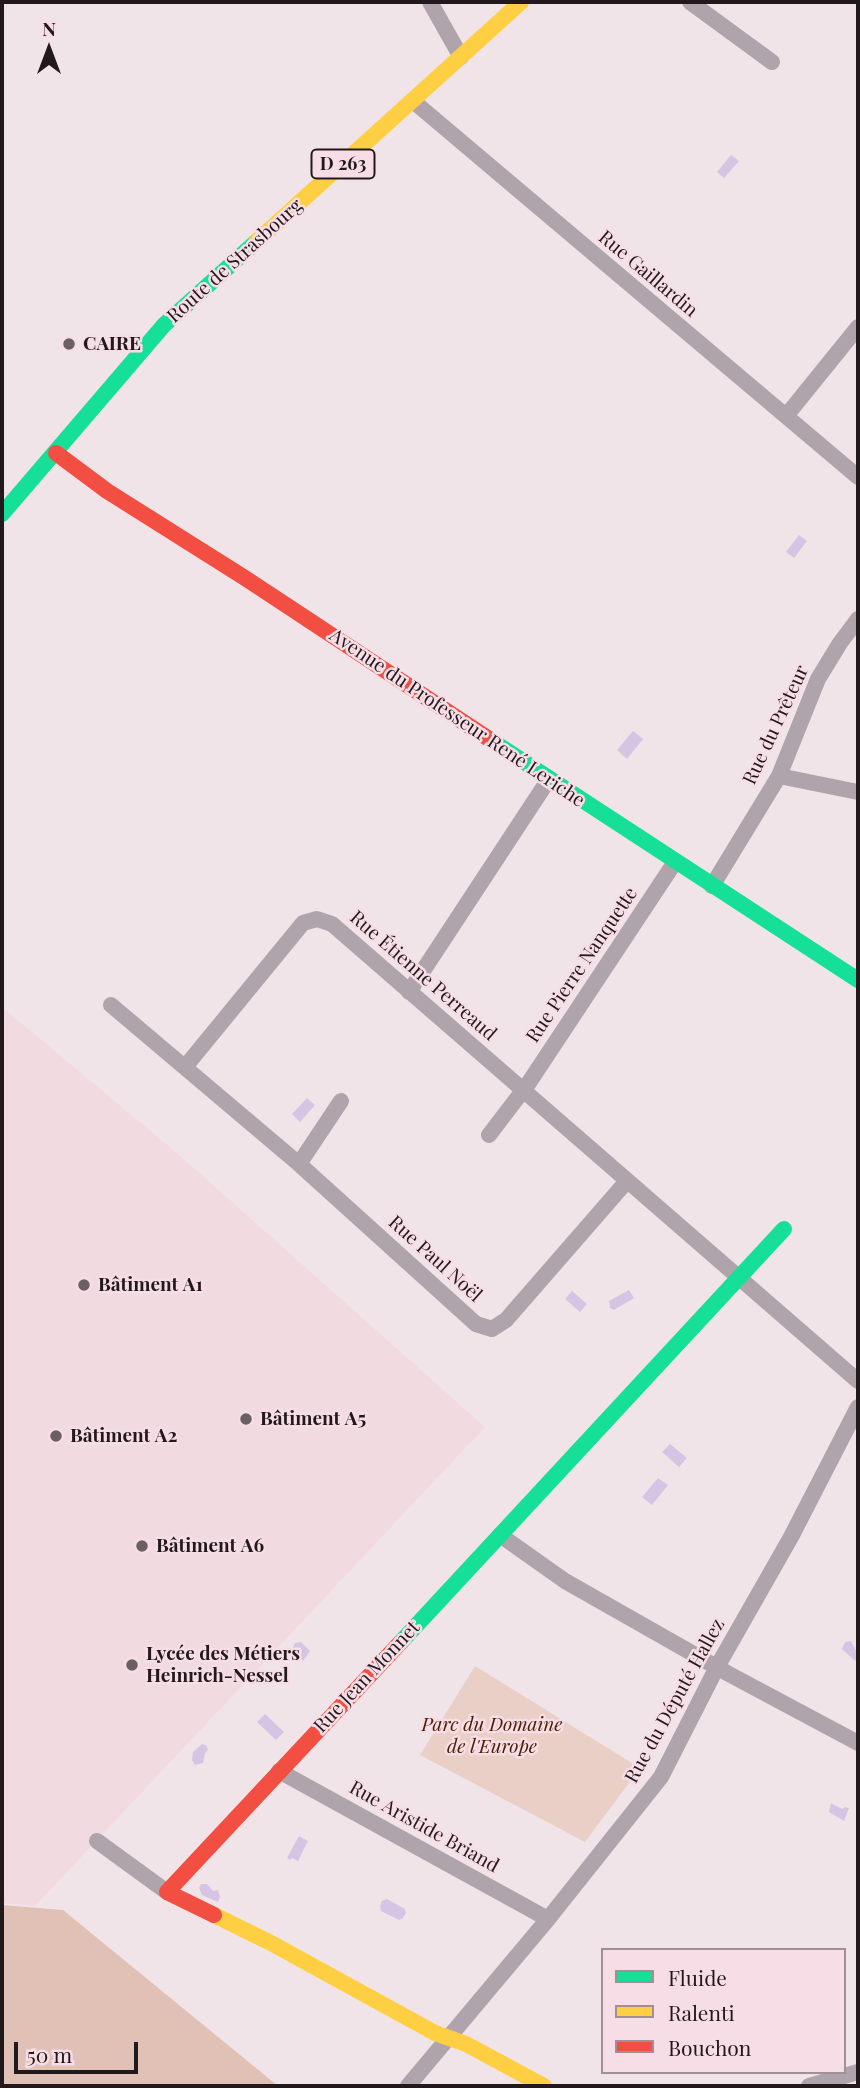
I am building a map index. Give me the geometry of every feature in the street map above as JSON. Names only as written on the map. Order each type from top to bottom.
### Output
[{"type":"street","points":[[430,2],[461,57]]},
{"type":"street","name":"Route de Strasbourg","points":[[2,514],[164,325],[521,2]]},
{"type":"street","points":[[690,2],[772,62]]},
{"type":"street","name":"Rue Gaillardin","points":[[413,101],[858,477]]},
{"type":"street","points":[[786,416],[858,327]]},
{"type":"street","name":"Avenue du Professeur René Leriche","points":[[56,453],[107,491],[245,578],[858,980]]},
{"type":"street","name":"Rue du Prêteur","points":[[712,886],[779,776],[818,679],[858,619]]},
{"type":"street","points":[[779,776],[858,792]]},
{"type":"street","points":[[410,992],[549,779]]},
{"type":"street","name":"Rue Pierre Nanquette","points":[[523,1091],[675,862]]},
{"type":"street","name":"Rue Étienne Perreaud","points":[[185,1067],[303,923],[317,919],[332,924],[858,1381]]},
{"type":"street","name":"Rue Paul Noël","points":[[111,1005],[299,1164],[476,1324],[492,1328],[506,1321],[627,1181]]},
{"type":"street","points":[[489,1135],[523,1091]]},
{"type":"street","points":[[299,1164],[341,1101]]},
{"type":"street","name":"Rue Jean Monnet","points":[[167,1892],[784,1229]]},
{"type":"street","name":"Rue du Député Hallez","points":[[408,2086],[548,1919],[661,1777],[858,1407]]},
{"type":"street","points":[[500,1535],[565,1581],[858,1743]]},
{"type":"street","name":"Rue Aristide Briand","points":[[279,1771],[548,1919]]},
{"type":"street","points":[[97,1841],[167,1892],[271,1943],[435,2033],[544,2086]]},
{"type":"street","points":[[813,2081],[858,2072]]},
{"type":"shaded area","points":[[731,155],[739,161],[724,178],[717,172]]},
{"type":"shaded area","points":[[799,535],[807,541],[794,558],[786,552]]},
{"type":"shaded area","points":[[633,731],[643,739],[627,759],[617,750]]},
{"type":"shaded area","name":"Lycée des Métiers Heinrich-Nessel","points":[[2,1007],[177,1153],[485,1427],[35,1906],[2,1903]]},
{"type":"shaded area","points":[[307,1098],[315,1105],[300,1122],[292,1114]]},
{"type":"shaded area","points":[[629,1290],[634,1298],[614,1310],[610,1308],[609,1301]]},
{"type":"shaded area","points":[[572,1291],[587,1304],[580,1312],[565,1299]]},
{"type":"shaded area","points":[[670,1444],[687,1458],[679,1467],[662,1452]]},
{"type":"shaded area","points":[[658,1478],[668,1485],[652,1505],[642,1497]]},
{"type":"shaded area","points":[[851,1641],[858,1655],[855,1661],[842,1649],[845,1642]]},
{"type":"shaded area","points":[[301,1642],[310,1651],[303,1661],[293,1648],[295,1643]]},
{"type":"shaded area","points":[[265,1714],[284,1732],[276,1740],[257,1722]]},
{"type":"shaded area","points":[[202,1744],[206,1745],[208,1750],[203,1763],[195,1765],[192,1760],[193,1752]]},
{"type":"shaded area","points":[[831,1803],[842,1809],[849,1808],[844,1821],[829,1812]]},
{"type":"shaded area","points":[[299,1836],[308,1841],[298,1861],[292,1858],[290,1860],[287,1858]]},
{"type":"shaded area","points":[[201,1884],[207,1884],[213,1891],[218,1890],[218,1902],[202,1895],[199,1888]]},
{"type":"shaded area","points":[[387,1899],[405,1909],[403,1918],[399,1920],[381,1911],[382,1901]]},
{"type":"shaded area","points":[[2,1905],[63,1910],[278,2086],[2,2086]]},
{"type":"green space","name":"Parc du Domaine de l'Europe","points":[[475,1666],[640,1768],[585,1842],[420,1755]]},
{"type":"traffic: fast","points":[[2,514],[164,325],[256,242]]},
{"type":"traffic: fast","points":[[489,739],[858,980]]},
{"type":"traffic: fast","points":[[400,1643],[784,1229]]},
{"type":"traffic: slow","points":[[256,242],[521,2]]},
{"type":"traffic: slow","points":[[214,1915],[271,1943],[435,2033],[466,2044],[544,2086]]},
{"type":"traffic: jam","points":[[56,453],[107,491],[245,578],[489,739]]},
{"type":"traffic: jam","points":[[214,1915],[167,1892],[400,1643]]},
{"type":"place","name":"CAIRE","points":[[69,344]]},
{"type":"place","name":"Bâtiment A1","points":[[84,1285]]},
{"type":"place","name":"Bâtiment A5","points":[[246,1419]]},
{"type":"place","name":"Bâtiment A2","points":[[56,1436]]},
{"type":"place","name":"Bâtiment A6","points":[[142,1546]]},
{"type":"place","name":"Lycée des Métiers Heinrich-Nessel","points":[[132,1665]]}]
